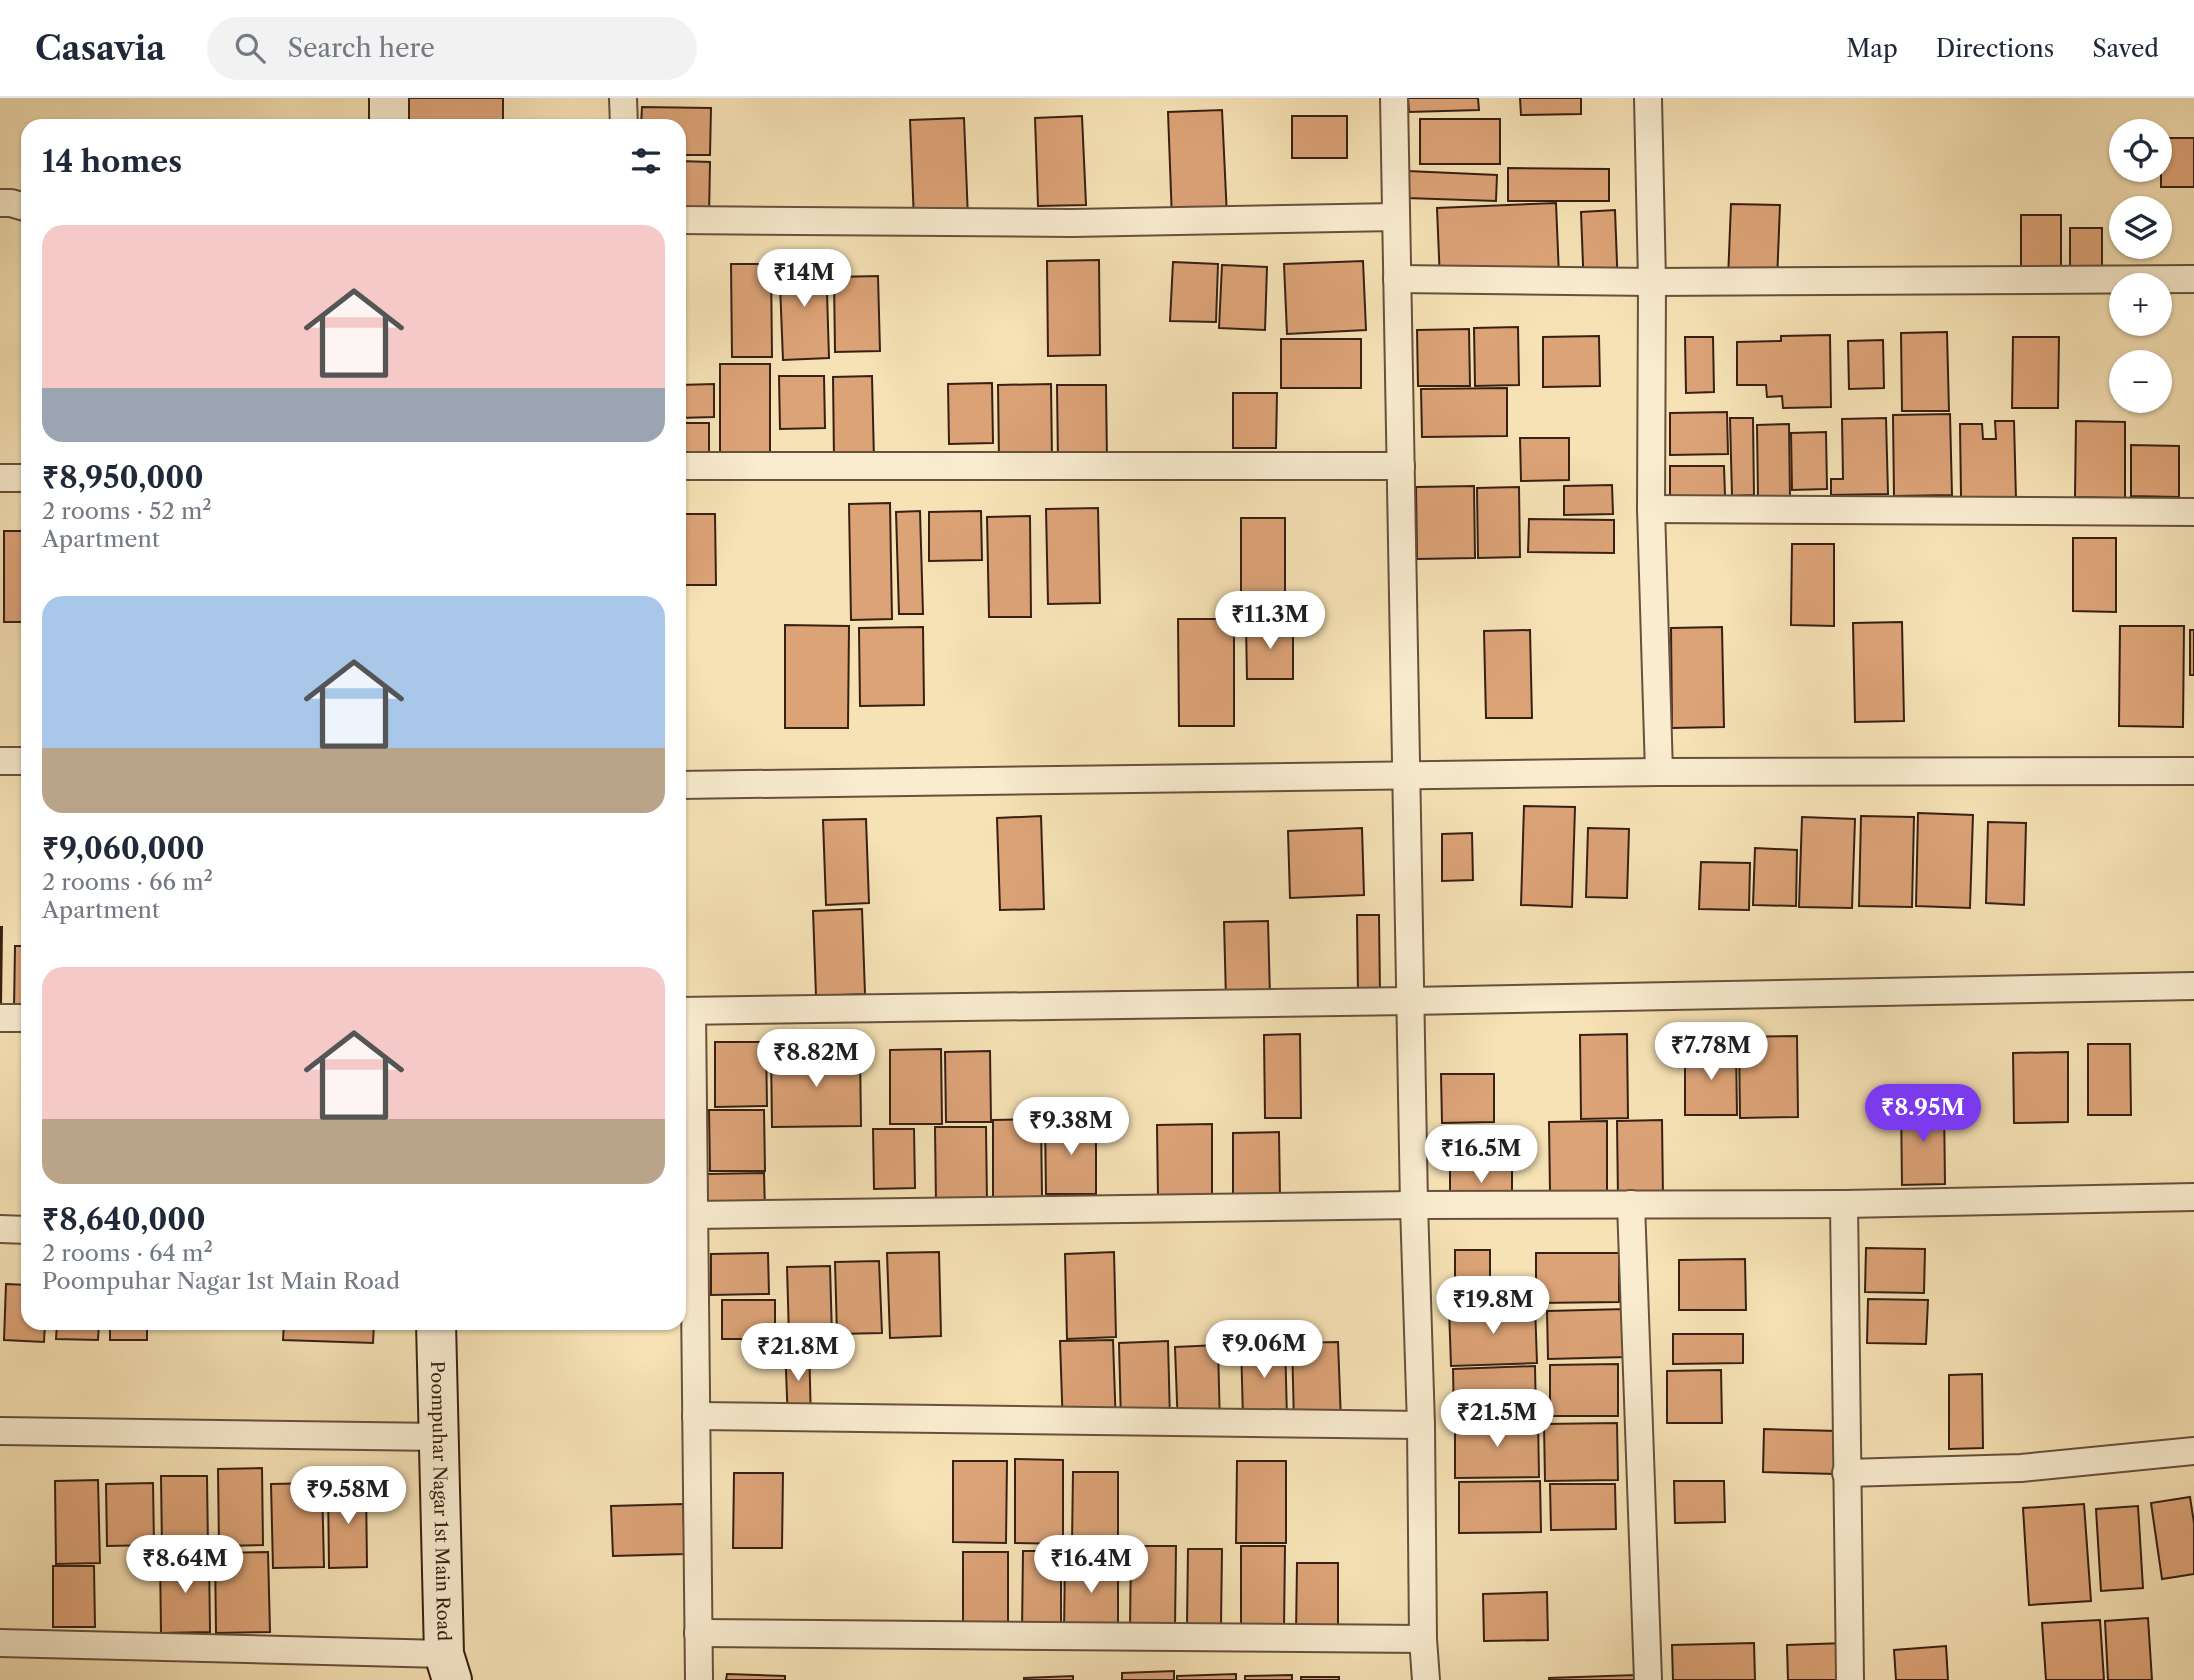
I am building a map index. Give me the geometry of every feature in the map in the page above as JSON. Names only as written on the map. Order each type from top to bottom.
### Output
[{"type":"main road","points":[[389,98],[389,119]]},
{"type":"main road","name":"Poompuhar Nagar 1st Main Road","points":[[436,1330],[448,1667]]},
{"type":"street","points":[[623,98],[624,119]]},
{"type":"street","points":[[1394,98],[1414,1205],[1426,1680]]},
{"type":"street","points":[[1648,98],[1652,282],[1651,509],[1659,772]]},
{"type":"street","points":[[0,203],[21,206]]},
{"type":"street","points":[[686,220],[1072,223],[1396,218]]},
{"type":"street","points":[[1397,278],[1652,282],[2194,279]]},
{"type":"street","points":[[686,466],[1401,466]]},
{"type":"street","points":[[0,478],[21,478]]},
{"type":"street","points":[[1651,509],[2194,512]]},
{"type":"street","points":[[0,761],[21,761]]},
{"type":"street","points":[[686,785],[1659,772],[2194,771]]},
{"type":"street","points":[[699,1680],[694,1215],[686,1011],[2194,986]]},
{"type":"street","points":[[0,1018],[21,1018]]},
{"type":"street","points":[[694,1215],[1414,1205],[1843,1204],[2194,1197]]},
{"type":"street","points":[[1631,1204],[1648,1680]]},
{"type":"street","points":[[1843,1204],[1850,1680]]},
{"type":"street","points":[[0,1229],[21,1230]]},
{"type":"street","points":[[696,1416],[1421,1425]]},
{"type":"street","points":[[0,1432],[440,1437]]},
{"type":"street","points":[[1846,1473],[2021,1468],[2194,1451]]},
{"type":"street","points":[[698,1633],[1423,1639]]},
{"type":"street","points":[[0,1643],[448,1667]]},
{"type":"building","points":[[396,98],[503,98],[503,119],[395,119]]},
{"type":"building","points":[[1408,98],[1478,98],[1479,110],[1409,112]]},
{"type":"building","points":[[1520,98],[1581,98],[1581,114],[1521,115]]},
{"type":"building","points":[[642,107],[711,108],[710,155],[686,155],[686,119],[641,119]]},
{"type":"building","points":[[1222,110],[1227,217],[1172,220],[1168,112]]},
{"type":"building","points":[[1082,116],[1086,205],[1038,206],[1035,118]]},
{"type":"building","points":[[1292,116],[1347,116],[1347,158],[1292,158]]},
{"type":"building","points":[[964,118],[968,218],[914,221],[910,120]]},
{"type":"building","points":[[1420,119],[1500,119],[1500,164],[1420,164]]},
{"type":"building","points":[[2172,138],[2194,138],[2194,187],[2161,187],[2161,182],[2172,182]]},
{"type":"building","points":[[686,161],[710,162],[709,218],[686,218]]},
{"type":"building","points":[[1508,168],[1609,169],[1609,201],[1508,201]]},
{"type":"building","points":[[1407,171],[1497,175],[1496,201],[1406,198]]},
{"type":"building","points":[[1556,203],[1559,276],[1440,281],[1437,208]]},
{"type":"building","points":[[1731,204],[1780,205],[1777,281],[1728,279]]},
{"type":"building","points":[[1615,210],[1618,290],[1584,291],[1581,212]]},
{"type":"building","points":[[2021,215],[2061,215],[2061,277],[2021,277]]},
{"type":"building","points":[[2070,228],[2102,228],[2102,277],[2070,277]]},
{"type":"building","points":[[826,259],[829,358],[783,360],[779,260]]},
{"type":"building","points":[[1099,260],[1100,355],[1048,356],[1047,261]]},
{"type":"building","points":[[1363,261],[1366,330],[1287,334],[1284,264]]},
{"type":"building","points":[[1173,262],[1218,264],[1216,322],[1170,321]]},
{"type":"building","points":[[731,264],[771,264],[772,357],[732,357]]},
{"type":"building","points":[[1222,265],[1267,267],[1265,330],[1219,328]]},
{"type":"building","points":[[878,276],[880,351],[835,352],[834,277]]},
{"type":"building","points":[[1518,327],[1519,385],[1475,386],[1474,328]]},
{"type":"building","points":[[1469,329],[1470,386],[1418,386],[1417,330]]},
{"type":"building","points":[[1947,332],[1949,411],[1902,411],[1901,333]]},
{"type":"building","points":[[1830,335],[1831,407],[1783,408],[1782,396],[1767,397],[1766,385],[1737,385],[1737,342],[1781,341],[1781,336]]},
{"type":"building","points":[[1599,336],[1600,386],[1543,387],[1543,337]]},
{"type":"building","points":[[1685,337],[1713,337],[1714,392],[1686,393]]},
{"type":"building","points":[[2013,337],[2059,337],[2058,408],[2012,408]]},
{"type":"building","points":[[1281,339],[1361,339],[1361,388],[1281,388]]},
{"type":"building","points":[[1883,340],[1884,388],[1849,389],[1848,341]]},
{"type":"building","points":[[720,364],[770,364],[770,458],[720,458]]},
{"type":"building","points":[[779,376],[824,376],[825,428],[780,429]]},
{"type":"building","points":[[872,376],[874,460],[834,460],[833,377]]},
{"type":"building","points":[[992,383],[993,443],[949,444],[948,384]]},
{"type":"building","points":[[714,384],[714,417],[686,418],[686,385]]},
{"type":"building","points":[[1051,384],[1052,460],[999,461],[998,385]]},
{"type":"building","points":[[1057,385],[1106,385],[1107,462],[1058,463]]},
{"type":"building","points":[[1507,388],[1507,436],[1422,437],[1421,389]]},
{"type":"building","points":[[1233,393],[1277,393],[1276,448],[1233,448]]},
{"type":"building","points":[[1727,412],[1728,454],[1670,455],[1670,413]]},
{"type":"building","points":[[1950,414],[1952,495],[1894,496],[1893,415]]},
{"type":"building","points":[[1730,418],[1753,418],[1754,495],[1732,496]]},
{"type":"building","points":[[1886,418],[1888,494],[1831,495],[1831,479],[1843,479],[1842,419]]},
{"type":"building","points":[[1995,421],[2014,421],[2016,500],[1975,500],[1975,497],[1961,497],[1960,424],[1982,424],[1983,439],[1996,439]]},
{"type":"building","points":[[2076,421],[2125,422],[2125,498],[2075,497]]},
{"type":"building","points":[[686,423],[709,423],[709,458],[686,458]]},
{"type":"building","points":[[1789,424],[1790,498],[1758,498],[1757,425]]},
{"type":"building","points":[[1826,432],[1827,489],[1792,490],[1791,433]]},
{"type":"building","points":[[1520,438],[1569,438],[1569,480],[1521,481]]},
{"type":"building","points":[[2131,445],[2179,446],[2179,497],[2131,496]]},
{"type":"building","points":[[1670,466],[1724,466],[1725,496],[1670,496]]},
{"type":"building","points":[[1612,485],[1613,514],[1564,515],[1564,486]]},
{"type":"building","points":[[1474,486],[1475,558],[1417,559],[1416,487]]},
{"type":"building","points":[[1519,487],[1520,557],[1478,558],[1477,488]]},
{"type":"building","points":[[890,503],[892,619],[851,620],[849,504]]},
{"type":"building","points":[[1098,508],[1100,603],[1048,604],[1046,509]]},
{"type":"building","points":[[920,511],[923,614],[899,614],[896,512]]},
{"type":"building","points":[[981,511],[982,560],[929,561],[929,512]]},
{"type":"building","points":[[686,514],[715,514],[716,585],[686,585]]},
{"type":"building","points":[[1030,516],[1031,617],[989,617],[987,517]]},
{"type":"building","points":[[1241,518],[1285,518],[1285,607],[1241,607]]},
{"type":"building","points":[[1529,519],[1614,520],[1614,553],[1528,552]]},
{"type":"building","points":[[4,531],[21,531],[21,622],[4,622]]},
{"type":"building","points":[[2073,538],[2116,538],[2116,612],[2073,611]]},
{"type":"building","points":[[1792,544],[1834,544],[1834,626],[1791,625]]},
{"type":"building","points":[[1178,619],[1234,619],[1234,726],[1179,726]]},
{"type":"building","points":[[1902,622],[1904,721],[1855,722],[1853,623]]},
{"type":"building","points":[[1293,623],[1293,679],[1247,679],[1246,624]]},
{"type":"building","points":[[785,625],[849,626],[848,728],[785,728]]},
{"type":"building","points":[[2120,626],[2184,626],[2183,727],[2119,726]]},
{"type":"building","points":[[923,627],[924,705],[860,706],[859,628]]},
{"type":"building","points":[[1722,627],[1724,727],[1672,728],[1671,628]]},
{"type":"building","points":[[1530,630],[1532,718],[1486,718],[1484,631]]},
{"type":"building","points":[[2190,630],[2194,630],[2194,675],[2190,675]]},
{"type":"building","points":[[1524,806],[1575,807],[1572,907],[1521,905]]},
{"type":"building","points":[[1918,813],[1973,815],[1970,908],[1916,906]]},
{"type":"building","points":[[1041,816],[1044,909],[1000,910],[997,818]]},
{"type":"building","points":[[1861,816],[1914,817],[1912,907],[1859,906]]},
{"type":"building","points":[[1802,817],[1855,819],[1852,908],[1799,907]]},
{"type":"building","points":[[866,819],[869,903],[826,905],[823,820]]},
{"type":"building","points":[[1988,822],[2026,823],[2024,905],[1986,903]]},
{"type":"building","points":[[1362,828],[1364,895],[1290,898],[1288,831]]},
{"type":"building","points":[[1588,828],[1629,829],[1627,898],[1586,897]]},
{"type":"building","points":[[1472,833],[1473,880],[1442,881],[1442,834]]},
{"type":"building","points":[[1755,848],[1797,850],[1796,906],[1753,905]]},
{"type":"building","points":[[1701,862],[1750,863],[1749,910],[1699,909]]},
{"type":"building","points":[[862,909],[865,994],[816,996],[813,911]]},
{"type":"building","points":[[1357,915],[1379,915],[1380,995],[1358,996]]},
{"type":"building","points":[[1268,921],[1270,997],[1226,999],[1224,922]]},
{"type":"building","points":[[2,927],[1,1005],[0,1005]]},
{"type":"building","points":[[15,946],[21,946],[21,1009],[14,1009]]},
{"type":"building","points":[[1300,1034],[1301,1118],[1265,1118],[1264,1035]]},
{"type":"building","points":[[1627,1034],[1628,1118],[1581,1119],[1580,1035]]},
{"type":"building","points":[[1797,1036],[1798,1117],[1740,1118],[1739,1037]]},
{"type":"building","points":[[715,1042],[766,1042],[767,1106],[715,1107]]},
{"type":"building","points":[[2088,1044],[2130,1044],[2131,1115],[2088,1115]]},
{"type":"building","points":[[1736,1048],[1737,1115],[1685,1115],[1685,1049]]},
{"type":"building","points":[[941,1049],[942,1124],[890,1124],[890,1050]]},
{"type":"building","points":[[771,1051],[860,1051],[861,1126],[772,1127]]},
{"type":"building","points":[[990,1051],[991,1122],[946,1122],[945,1052]]},
{"type":"building","points":[[2068,1052],[2068,1122],[2014,1123],[2013,1053]]},
{"type":"building","points":[[1441,1074],[1494,1074],[1494,1122],[1442,1123]]},
{"type":"building","points":[[1901,1103],[1944,1103],[1945,1184],[1902,1185]]},
{"type":"building","points":[[709,1110],[764,1110],[765,1171],[710,1171]]},
{"type":"building","points":[[1041,1119],[1042,1197],[993,1197],[993,1120]]},
{"type":"building","points":[[1096,1119],[1096,1194],[1046,1194],[1045,1120]]},
{"type":"building","points":[[1662,1120],[1663,1198],[1618,1199],[1617,1121]]},
{"type":"building","points":[[1607,1121],[1607,1191],[1550,1192],[1549,1122]]},
{"type":"building","points":[[1212,1124],[1212,1200],[1158,1200],[1157,1125]]},
{"type":"building","points":[[935,1127],[986,1127],[987,1203],[936,1204]]},
{"type":"building","points":[[873,1129],[914,1129],[915,1188],[874,1189]]},
{"type":"building","points":[[1511,1129],[1512,1166],[1438,1167],[1438,1130]]},
{"type":"building","points":[[1279,1132],[1280,1198],[1233,1198],[1233,1133]]},
{"type":"building","points":[[1512,1167],[1512,1202],[1450,1202],[1450,1168]]},
{"type":"building","points":[[764,1173],[765,1211],[708,1211],[707,1174]]},
{"type":"building","points":[[1866,1248],[1925,1249],[1924,1293],[1865,1292]]},
{"type":"building","points":[[1455,1250],[1490,1250],[1490,1303],[1455,1304]]},
{"type":"building","points":[[939,1252],[941,1336],[890,1338],[887,1253]]},
{"type":"building","points":[[1114,1252],[1116,1337],[1067,1339],[1065,1254]]},
{"type":"building","points":[[768,1253],[769,1294],[711,1295],[711,1254]]},
{"type":"building","points":[[1536,1253],[1619,1253],[1619,1302],[1536,1303]]},
{"type":"building","points":[[1745,1259],[1746,1310],[1679,1310],[1679,1260]]},
{"type":"building","points":[[879,1261],[882,1333],[837,1334],[835,1262]]},
{"type":"building","points":[[830,1266],[832,1336],[789,1337],[787,1267]]},
{"type":"building","points":[[6,1284],[21,1285],[21,1330],[45,1330],[44,1342],[4,1340]]},
{"type":"building","points":[[1868,1299],[1928,1300],[1926,1344],[1867,1343]]},
{"type":"building","points":[[722,1300],[775,1300],[775,1339],[722,1339]]},
{"type":"building","points":[[1535,1305],[1537,1363],[1451,1366],[1449,1308]]},
{"type":"building","points":[[1626,1309],[1628,1357],[1548,1359],[1547,1311]]},
{"type":"building","points":[[57,1330],[99,1330],[98,1340],[56,1339]]},
{"type":"building","points":[[110,1330],[147,1330],[147,1340],[110,1340]]},
{"type":"building","points":[[284,1330],[374,1330],[373,1343],[283,1340]]},
{"type":"building","points":[[1673,1334],[1743,1334],[1743,1363],[1673,1364]]},
{"type":"building","points":[[1113,1340],[1116,1427],[1063,1429],[1060,1341]]},
{"type":"building","points":[[1168,1341],[1170,1421],[1121,1423],[1119,1343]]},
{"type":"building","points":[[1285,1341],[1287,1418],[1243,1419],[1241,1343]]},
{"type":"building","points":[[1338,1342],[1341,1421],[1294,1422],[1292,1343]]},
{"type":"building","points":[[809,1343],[811,1423],[788,1423],[785,1344]]},
{"type":"building","points":[[1218,1345],[1220,1428],[1178,1429],[1175,1347]]},
{"type":"building","points":[[1618,1364],[1618,1416],[1550,1416],[1550,1365]]},
{"type":"building","points":[[1535,1366],[1536,1417],[1454,1420],[1453,1369]]},
{"type":"building","points":[[1721,1370],[1722,1423],[1667,1423],[1667,1371]]},
{"type":"building","points":[[1982,1374],[1983,1448],[1949,1449],[1949,1375]]},
{"type":"building","points":[[1538,1419],[1539,1477],[1455,1478],[1455,1420]]},
{"type":"building","points":[[1617,1423],[1618,1480],[1545,1481],[1544,1424]]},
{"type":"building","points":[[1764,1429],[1838,1431],[1836,1474],[1763,1472]]},
{"type":"building","points":[[1015,1459],[1063,1460],[1063,1544],[1015,1543]]},
{"type":"building","points":[[953,1461],[1007,1461],[1006,1543],[953,1542]]},
{"type":"building","points":[[1237,1461],[1286,1461],[1286,1543],[1236,1543]]},
{"type":"building","points":[[262,1468],[263,1545],[219,1546],[218,1469]]},
{"type":"building","points":[[1073,1472],[1118,1472],[1118,1546],[1072,1545]]},
{"type":"building","points":[[734,1473],[783,1473],[782,1548],[733,1548]]},
{"type":"building","points":[[161,1476],[207,1476],[208,1548],[162,1548]]},
{"type":"building","points":[[98,1480],[100,1563],[56,1564],[55,1481]]},
{"type":"building","points":[[1540,1481],[1541,1532],[1459,1533],[1459,1482]]},
{"type":"building","points":[[1674,1481],[1724,1481],[1725,1522],[1675,1523]]},
{"type":"building","points":[[153,1483],[154,1545],[107,1546],[106,1484]]},
{"type":"building","points":[[322,1483],[324,1567],[273,1568],[271,1484]]},
{"type":"building","points":[[366,1484],[367,1567],[329,1568],[328,1485]]},
{"type":"building","points":[[1550,1484],[1615,1484],[1616,1529],[1551,1530]]},
{"type":"building","points":[[2190,1497],[2194,1523],[2194,1574],[2162,1579],[2151,1503]]},
{"type":"building","points":[[683,1504],[685,1554],[613,1556],[611,1506]]},
{"type":"building","points":[[2084,1504],[2091,1601],[2029,1605],[2023,1508]]},
{"type":"building","points":[[2138,1506],[2143,1588],[2101,1591],[2096,1509]]},
{"type":"building","points":[[1131,1546],[1176,1546],[1175,1629],[1130,1628]]},
{"type":"building","points":[[1241,1546],[1285,1546],[1284,1629],[1241,1629]]},
{"type":"building","points":[[1188,1549],[1222,1549],[1221,1625],[1187,1625]]},
{"type":"building","points":[[1023,1551],[1061,1551],[1061,1632],[1022,1632]]},
{"type":"building","points":[[268,1552],[270,1632],[216,1633],[215,1553]]},
{"type":"building","points":[[963,1552],[1008,1552],[1008,1628],[963,1628]]},
{"type":"building","points":[[209,1556],[210,1632],[161,1633],[160,1557]]},
{"type":"building","points":[[1065,1556],[1118,1556],[1118,1634],[1064,1634]]},
{"type":"building","points":[[1297,1563],[1338,1563],[1338,1634],[1296,1634]]},
{"type":"building","points":[[53,1566],[94,1566],[95,1627],[53,1627]]},
{"type":"building","points":[[1547,1592],[1548,1640],[1484,1641],[1483,1594]]},
{"type":"building","points":[[2148,1618],[2152,1680],[2108,1680],[2105,1621]]},
{"type":"building","points":[[2100,1620],[2104,1680],[2046,1680],[2042,1623]]},
{"type":"building","points":[[1754,1643],[1755,1680],[1673,1680],[1672,1645]]},
{"type":"building","points":[[1845,1643],[1847,1680],[1788,1680],[1787,1645]]},
{"type":"building","points":[[1946,1646],[1948,1680],[1896,1680],[1894,1650]]},
{"type":"building","points":[[1174,1671],[1174,1680],[1122,1680],[1122,1673]]},
{"type":"building","points":[[727,1674],[785,1676],[785,1680],[726,1680]]},
{"type":"building","points":[[1236,1674],[1236,1680],[1177,1680],[1177,1676]]},
{"type":"building","points":[[1292,1675],[1292,1680],[1245,1680],[1245,1676]]},
{"type":"building","points":[[1636,1675],[1636,1680],[1549,1680],[1549,1678]]},
{"type":"building","points":[[1073,1676],[1073,1680],[1024,1680],[1024,1678]]},
{"type":"building","points":[[1301,1677],[1339,1677],[1339,1680],[1301,1680]]}]
